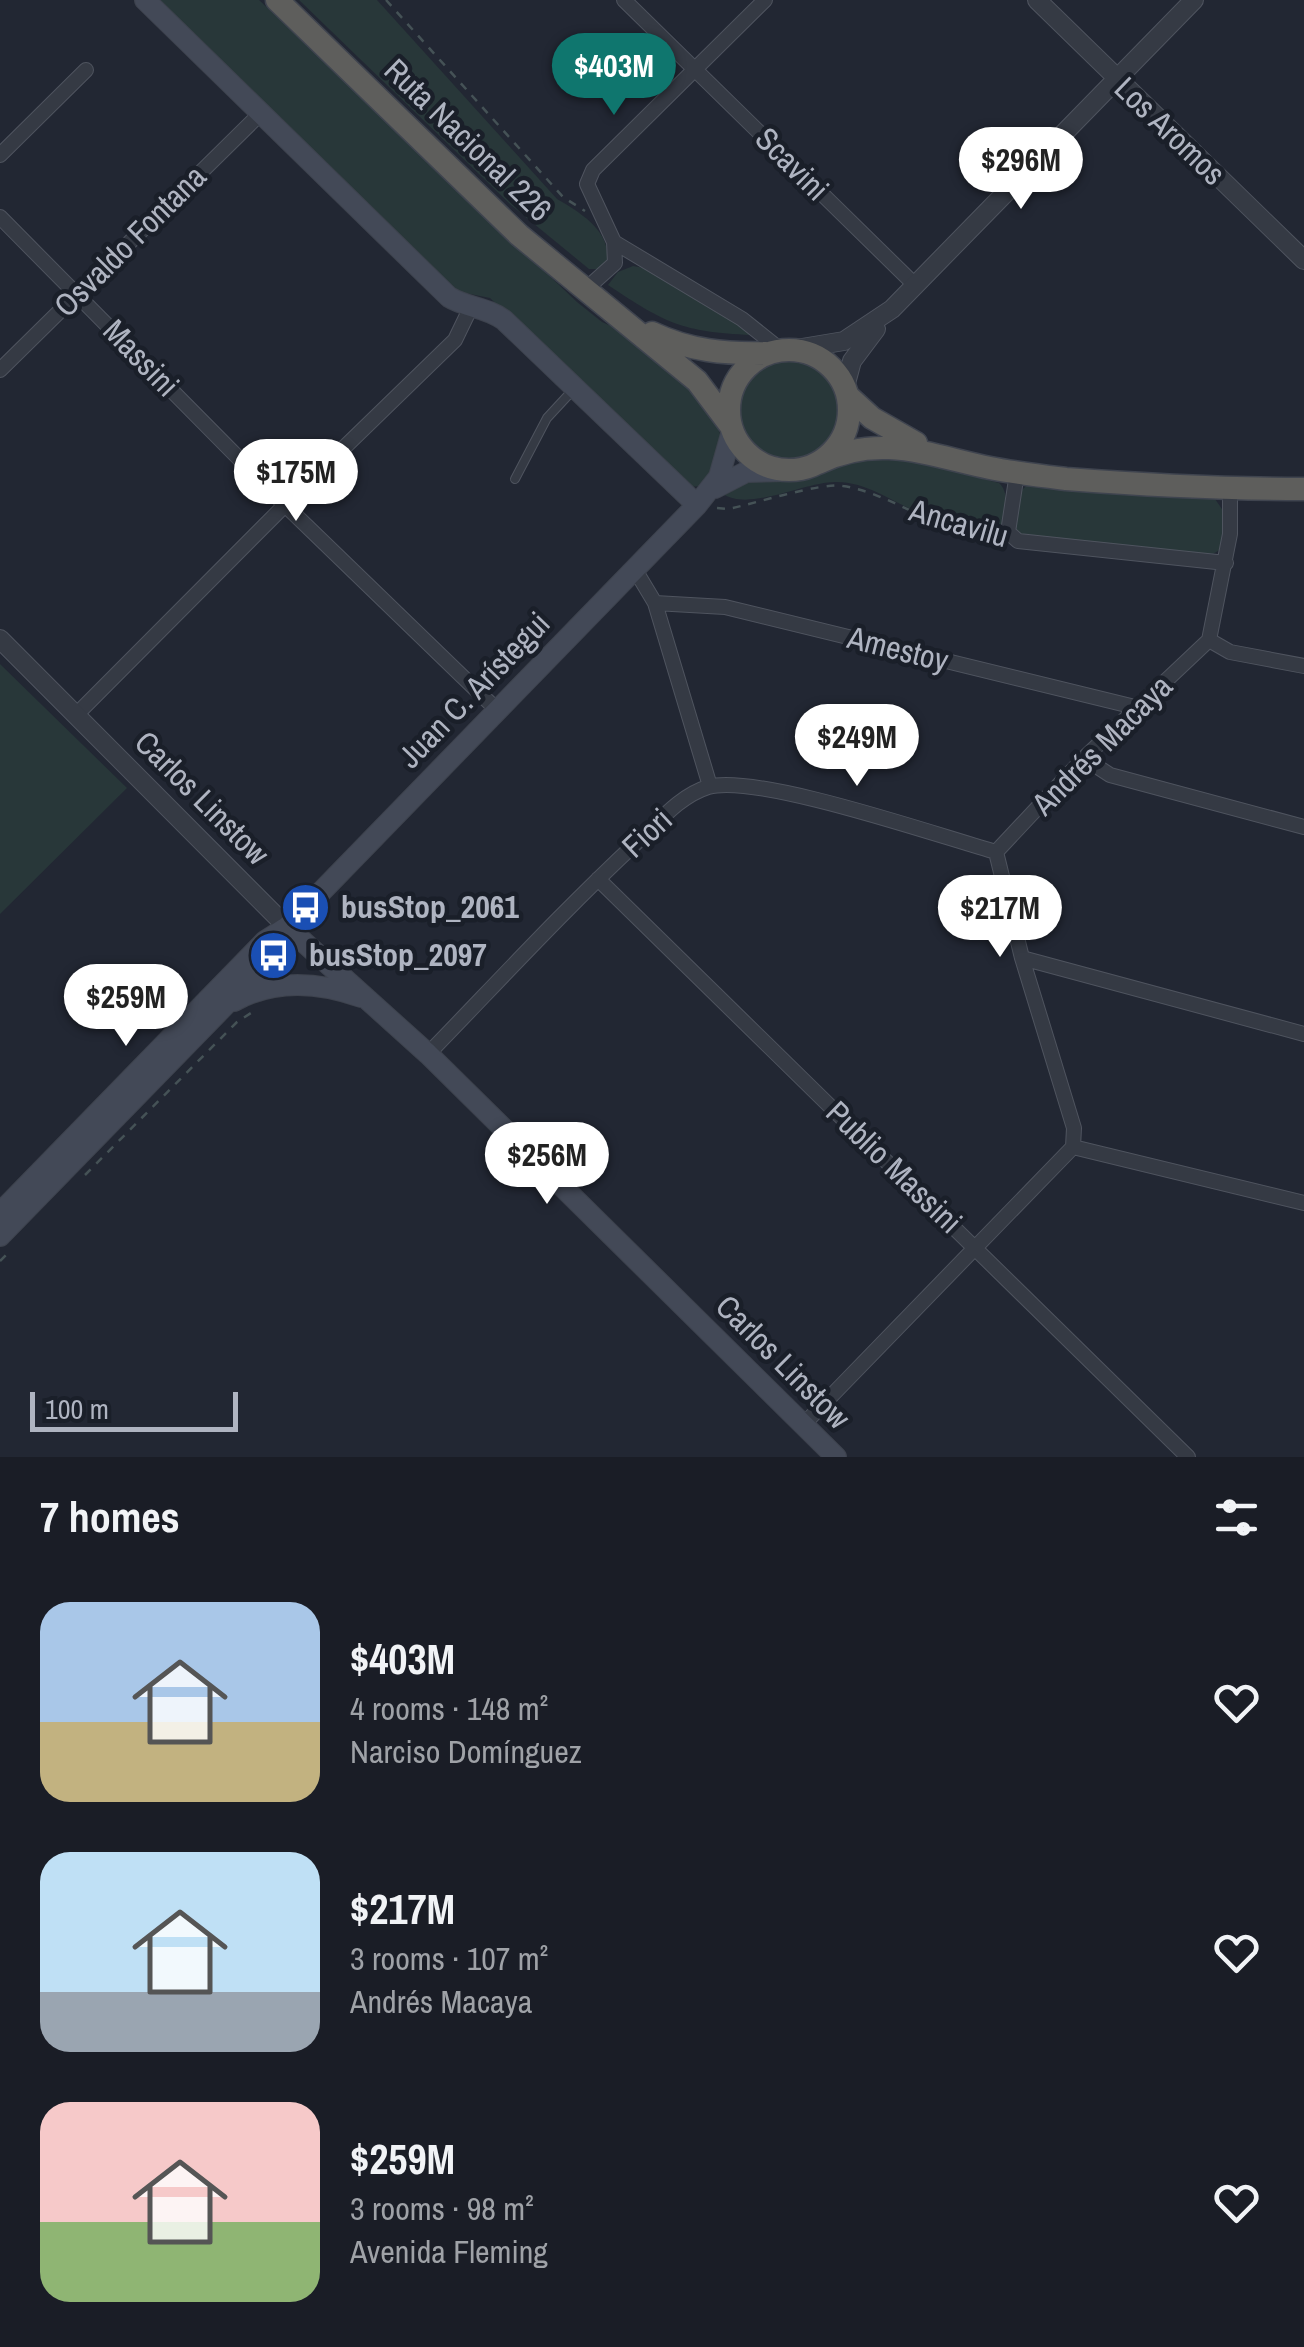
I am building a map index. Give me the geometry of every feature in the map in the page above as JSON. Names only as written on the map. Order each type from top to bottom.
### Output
[{"type":"highway","name":"Ruta Nacional 226","points":[[276,0],[519,235],[697,381],[741,448],[754,460],[785,471],[861,447],[890,447],[1017,473],[1230,490],[1304,489]]},
{"type":"highway","name":"Ruta Nacional 226","points":[[622,318],[682,346],[725,354],[807,353],[836,372],[861,411],[887,429],[942,455]]},
{"type":"highway","points":[[731,428],[730,394],[736,380],[758,358],[781,351]]},
{"type":"highway","points":[[818,463],[841,441],[849,411],[846,392]]},
{"type":"main road","points":[[145,0],[449,297],[497,314],[701,500]]},
{"type":"main road","name":"Juan C. Arístegui","points":[[287,927],[701,500],[722,469],[731,428]]},
{"type":"main road","name":"Juan C. Arístegui","points":[[701,500],[746,472],[785,471]]},
{"type":"main road","points":[[7,1241],[274,956],[287,927]]},
{"type":"main road","points":[[0,1213],[265,941],[287,927]]},
{"type":"main road","name":"Carlos Linstow","points":[[287,927],[428,1054],[836,1457]]},
{"type":"main road","points":[[220,1010],[251,993],[288,984],[322,986],[368,1000]]},
{"type":"street","name":"Scavini","points":[[624,0],[916,286]]},
{"type":"street","points":[[585,290],[614,262],[614,242],[586,184],[593,170],[765,0]]},
{"type":"street","name":"Los Aromos","points":[[1037,0],[1304,260]]},
{"type":"street","points":[[846,392],[852,361],[892,309],[1194,0]]},
{"type":"street","points":[[0,155],[86,70]]},
{"type":"street","name":"Osvaldo Fontana","points":[[0,370],[261,113]]},
{"type":"street","name":"Massini","points":[[0,216],[285,505],[496,709]]},
{"type":"street","points":[[614,242],[742,319],[781,351],[844,341],[892,309]]},
{"type":"street","points":[[77,714],[455,340],[471,307]]},
{"type":"street","points":[[1008,532],[1017,473]]},
{"type":"street","points":[[1230,490],[1230,534],[1209,640],[1230,652],[1304,666]]},
{"type":"street","name":"Ancavilu","points":[[1008,532],[1018,540],[1226,562]]},
{"type":"street","points":[[634,568],[656,603],[710,786],[746,785],[996,852],[1022,958],[1074,1128],[1073,1146],[804,1424]]},
{"type":"street","name":"Amestoy","points":[[656,603],[725,607],[1139,708]]},
{"type":"street","name":"Carlos Linstow","points":[[0,639],[287,927]]},
{"type":"street","name":"Andrés Macaya","points":[[996,852],[1084,758],[1209,640]]},
{"type":"street","points":[[1084,758],[1110,775],[1304,827]]},
{"type":"street","name":"Fiori","points":[[428,1054],[598,879],[684,798],[710,786]]},
{"type":"street","name":"Publio Massini","points":[[598,879],[1188,1457]]},
{"type":"street","points":[[1022,958],[1304,1034]]},
{"type":"street","points":[[1073,1146],[1304,1202]]},
{"type":"lane","points":[[514,479],[546,418],[575,388]]},
{"type":"path","points":[[386,0],[563,197],[607,225]]},
{"type":"path","name":"Ancavilu","points":[[701,500],[728,509],[838,484],[870,492],[928,520],[978,533],[1008,532]]},
{"type":"path","points":[[84,1176],[237,1022],[257,1009]]},
{"type":"path","points":[[0,1260],[7,1241]]},
{"type":"shaded area","points":[[159,0],[259,0],[577,302],[602,322],[629,334],[696,389],[714,417],[723,442],[719,462],[702,486],[689,487],[679,480],[490,298],[455,291]]},
{"type":"shaded area","points":[[299,0],[377,0],[557,199],[592,224],[604,241],[607,261],[599,269],[589,269],[511,205]]},
{"type":"shaded area","points":[[633,266],[679,284],[751,335],[675,323],[608,285],[618,272]]},
{"type":"shaded area","points":[[789,358],[809,362],[826,373],[837,390],[841,410],[837,430],[826,447],[809,458],[789,462],[769,458],[752,447],[741,430],[737,410],[741,390],[752,373],[769,362]]},
{"type":"shaded area","points":[[855,461],[913,461],[999,483],[1006,498],[1001,527],[943,521],[849,483],[824,483],[748,500],[723,494],[747,476],[800,478]]},
{"type":"shaded area","points":[[1027,485],[1213,496],[1224,512],[1221,549],[1213,554],[1024,537],[1016,529],[1021,491]]},
{"type":"shaded area","points":[[0,664],[127,788],[0,914]]},
{"type":"place","name":"busStop_2061","points":[[306,907]]},
{"type":"place","name":"busStop_2097","points":[[274,955]]}]
